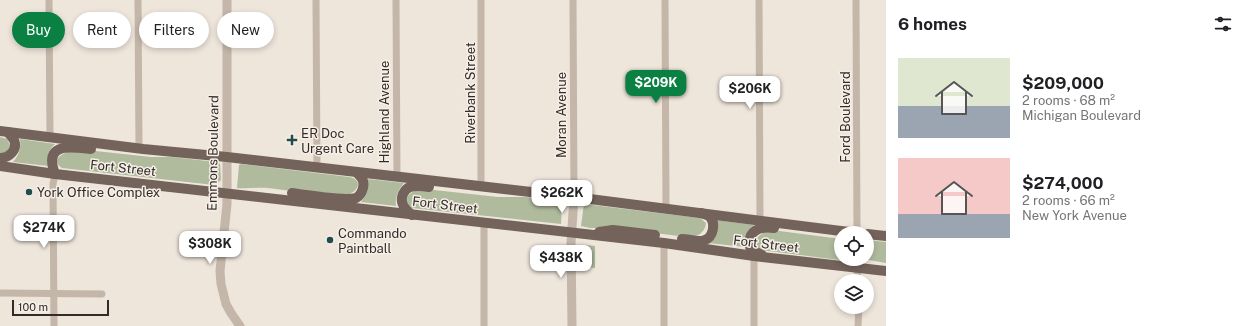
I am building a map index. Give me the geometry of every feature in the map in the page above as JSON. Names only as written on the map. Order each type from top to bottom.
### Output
[{"type":"main road","name":"Fort Street","points":[[4,132],[141,149],[227,157],[492,187],[834,230]]},
{"type":"main road","points":[[0,158],[9,156],[15,145],[14,141],[4,132]]},
{"type":"main road","points":[[55,174],[51,160],[52,155],[60,148],[68,147],[133,152],[141,149]]},
{"type":"main road","name":"Fort Street","points":[[0,166],[55,174],[406,212],[484,223],[664,243],[754,256],[886,271]]},
{"type":"main road","points":[[269,197],[285,193],[346,199],[356,198],[362,193],[364,186],[363,179],[356,172]]},
{"type":"main road","points":[[406,212],[401,200],[405,190],[411,186],[478,191],[492,187]]},
{"type":"main road","points":[[587,235],[613,230],[703,241],[710,238],[713,223],[710,217],[700,212]]},
{"type":"main road","points":[[766,257],[750,247],[750,238],[759,228],[766,227],[834,235]]},
{"type":"main road","points":[[874,235],[886,236]]},
{"type":"main road","points":[[832,265],[868,263],[886,264]]},
{"type":"street","points":[[49,0],[50,137]]},
{"type":"street","points":[[138,0],[141,149]]},
{"type":"street","name":"Emmons Boulevard","points":[[227,0],[227,204],[220,264],[221,284],[226,304],[240,326]]},
{"type":"street","points":[[316,0],[317,167]]},
{"type":"street","name":"Highland Avenue","points":[[396,0],[397,177]]},
{"type":"street","name":"Riverbank Street","points":[[481,0],[481,186]]},
{"type":"street","name":"Moran Avenue","points":[[572,326],[572,233],[574,197],[573,0]]},
{"type":"street","points":[[665,0],[666,208]]},
{"type":"street","points":[[759,0],[760,220]]},
{"type":"street","name":"Ford Boulevard","points":[[856,0],[857,226]]},
{"type":"street","points":[[54,326],[53,184],[55,174]]},
{"type":"street","points":[[484,223],[484,326]]},
{"type":"street","points":[[664,243],[664,326]]},
{"type":"street","points":[[754,256],[754,326]]},
{"type":"street","points":[[858,268],[858,274]]},
{"type":"street","points":[[0,293],[102,294]]},
{"type":"street","points":[[858,326],[859,314]]},
{"type":"green space","points":[[0,137],[7,139],[10,145],[6,152],[0,155]]},
{"type":"green space","points":[[20,139],[55,144],[48,154],[48,166],[13,162],[19,152]]},
{"type":"green space","points":[[77,149],[216,162],[214,185],[62,168],[58,164],[58,158],[69,151]]},
{"type":"green space","points":[[218,162],[220,164],[221,180],[216,185]]},
{"type":"green space","points":[[241,164],[349,177],[357,181],[358,187],[353,192],[341,196],[268,188],[237,188],[239,165]]},
{"type":"green space","points":[[368,179],[404,183],[397,194],[396,206],[361,202],[367,191]]},
{"type":"green space","points":[[418,189],[498,197],[526,197],[560,201],[562,202],[561,224],[412,208],[406,200],[410,193]]},
{"type":"green space","points":[[584,204],[700,218],[706,223],[704,230],[700,234],[687,237],[613,228],[590,228],[581,226]]},
{"type":"green space","points":[[716,220],[754,225],[746,235],[745,247],[708,243]]},
{"type":"green space","points":[[772,230],[834,238],[834,259],[761,250],[757,247],[755,242],[756,239]]},
{"type":"green space","points":[[874,241],[886,242],[886,263],[874,261]]},
{"type":"green space","points":[[586,245],[595,246],[595,268],[586,267]]},
{"type":"place","name":"ER Doc Urgent Care","points":[[292,140]]},
{"type":"place","name":"York Office Complex","points":[[29,192]]},
{"type":"place","name":"Commando Paintball","points":[[330,240]]}]
